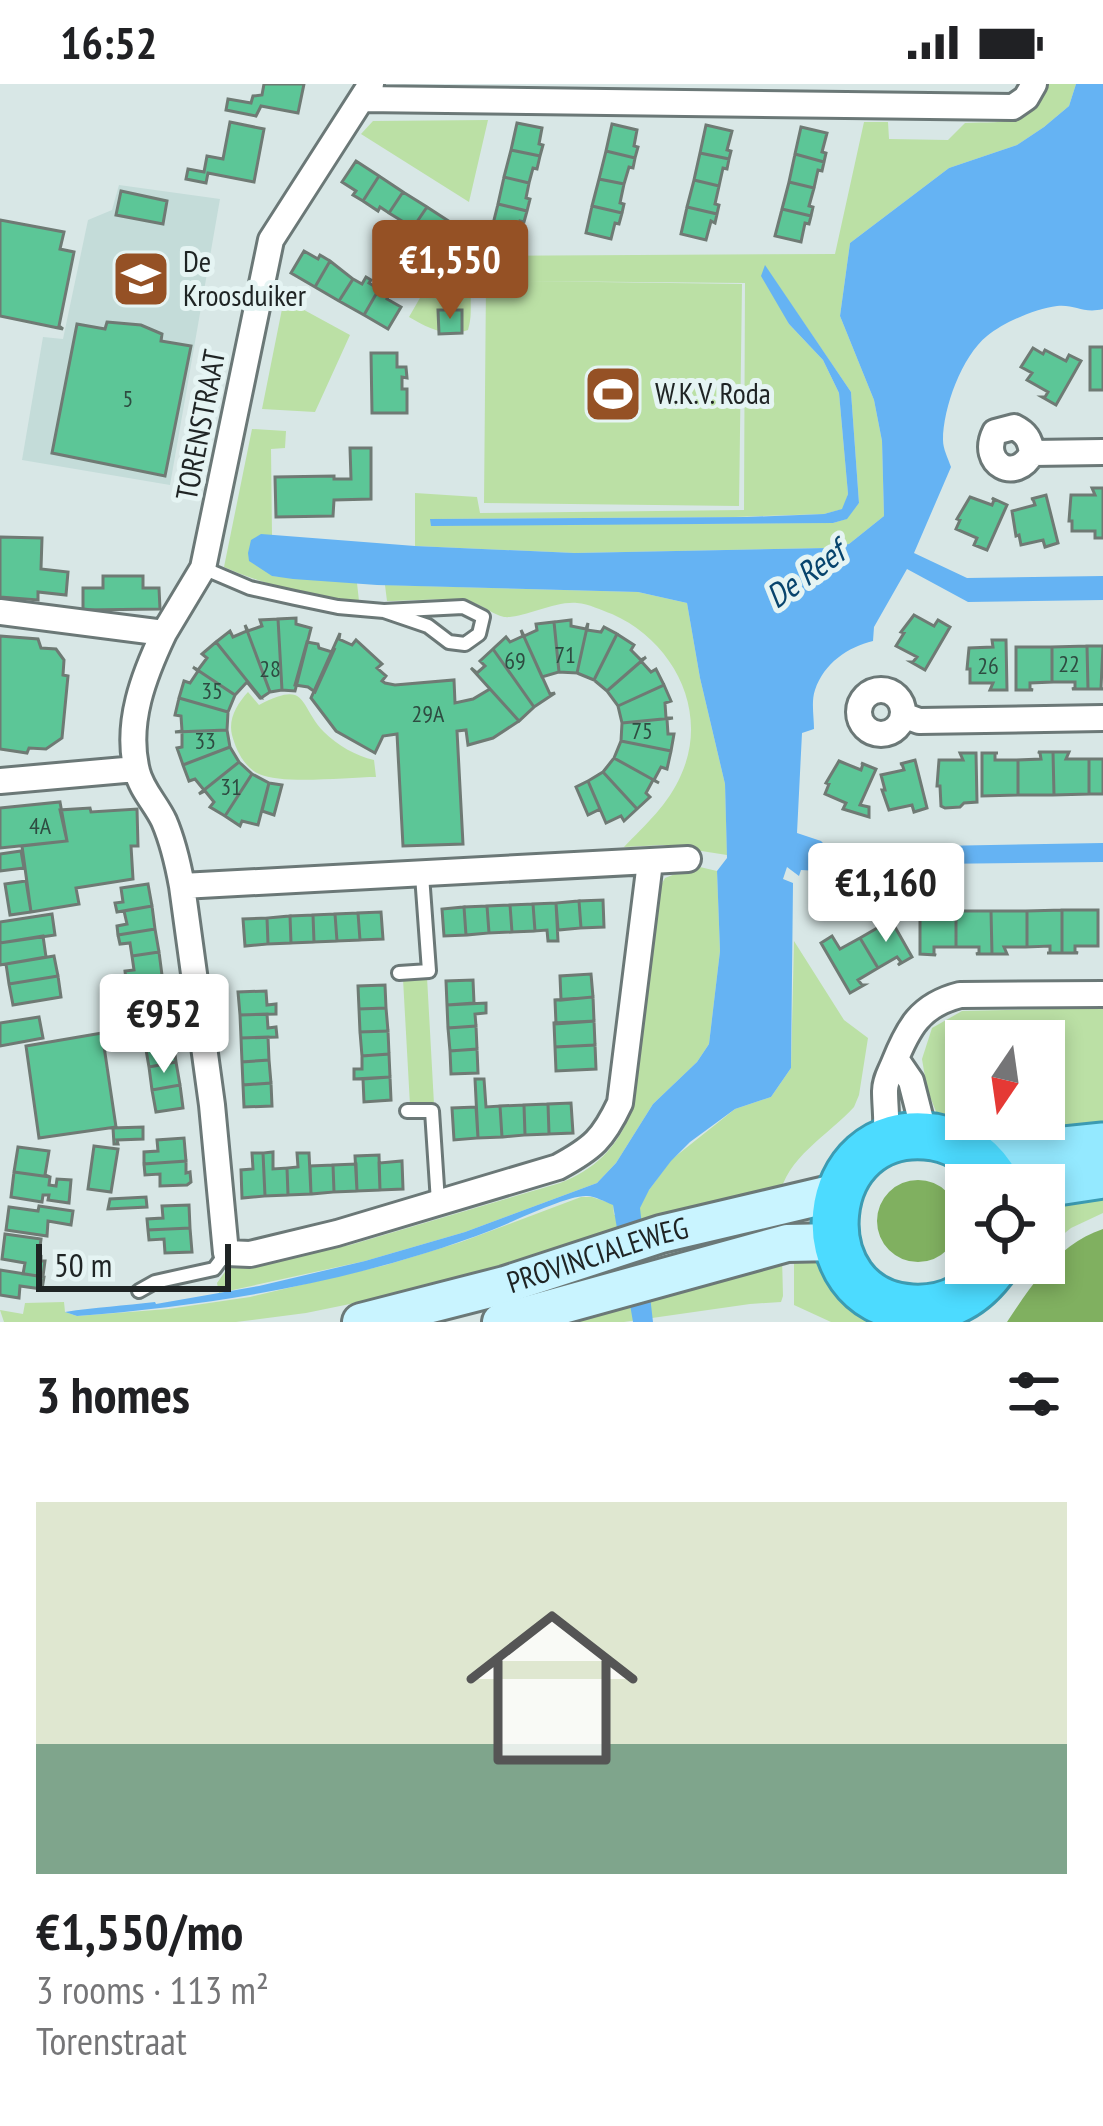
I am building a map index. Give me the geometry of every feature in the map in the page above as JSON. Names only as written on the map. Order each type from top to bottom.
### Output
[{"type":"highway","points":[[978,1164],[944,1139],[905,1138],[856,1161],[839,1192],[834,1217],[843,1262],[869,1292],[926,1314],[981,1284]]},
{"type":"main road","points":[[1017,1164],[1103,1144]]},
{"type":"main road","points":[[1065,1182],[1103,1178]]},
{"type":"main road","name":"PROVINCIALEWEG","points":[[361,1322],[505,1285],[661,1234],[839,1192]]},
{"type":"main road","name":"PROVINCIALEWEG","points":[[501,1322],[787,1243],[836,1242]]},
{"type":"street","points":[[366,91],[1012,107],[1026,98],[1034,84]]},
{"type":"street","name":"TORENSTRAAT","points":[[136,769],[137,701],[164,633],[202,568],[271,240],[366,91]]},
{"type":"street","points":[[1032,453],[1103,452]]},
{"type":"street","points":[[0,612],[164,633]]},
{"type":"street","points":[[904,715],[919,721],[1103,718]]},
{"type":"street","points":[[0,781],[136,769],[163,819],[182,886],[212,1105],[226,1253],[250,1254],[337,1233],[558,1167],[586,1152],[607,1131],[620,1103],[650,862]]},
{"type":"street","points":[[182,886],[688,859]]},
{"type":"street","points":[[896,1059],[911,1081],[905,1138],[887,1129],[885,1084],[904,1036],[911,1025],[945,999],[1103,994]]},
{"type":"lane","points":[[202,568],[250,588],[338,607],[463,607],[484,617],[479,634],[465,644],[449,642],[428,626],[384,610]]},
{"type":"lane","points":[[399,973],[430,971],[422,875]]},
{"type":"lane","points":[[407,1111],[432,1111],[438,1202]]},
{"type":"lane","points":[[139,1291],[155,1282],[214,1269],[226,1253]]},
{"type":"shaded area","name":"De Kroosduiker","points":[[119,185],[220,199],[170,485],[22,460],[43,337],[63,339],[88,220],[112,210]]},
{"type":"green space","points":[[1048,84],[1076,84],[1069,106],[1044,127],[1017,145],[949,168],[850,243],[840,316],[874,400],[882,441],[884,516],[849,544],[575,553],[415,546],[415,493],[477,497],[480,513],[744,510],[745,283],[525,281],[742,284],[739,506],[484,503],[486,282],[505,281],[493,277],[475,281],[468,330],[453,333],[430,328],[409,317],[444,256],[835,254],[864,122],[888,122],[889,139],[948,140],[965,123],[1025,115]],"holes":[[[765,266],[851,392],[859,503],[846,519],[833,523],[431,525],[431,519],[734,517],[843,509],[848,494],[839,393],[823,360],[789,324]]]},
{"type":"green space","points":[[488,120],[469,202],[361,134],[373,121]]},
{"type":"green space","points":[[284,299],[350,335],[315,412],[262,409]]},
{"type":"green space","points":[[252,429],[286,431],[285,448],[271,449],[272,535],[252,540],[272,576],[357,583],[359,601],[290,590],[224,567]]},
{"type":"green space","points":[[385,585],[638,592],[687,603],[725,784],[727,855],[663,845],[624,847],[676,786],[689,751],[691,727],[680,681],[653,642],[634,626],[577,603],[504,617],[461,601],[387,601]]},
{"type":"green space","points":[[248,692],[259,705],[295,695],[329,737],[374,760],[376,777],[284,779],[254,771],[238,752],[231,729],[234,712]]},
{"type":"green space","points":[[687,864],[717,871],[720,951],[709,1044],[653,1104],[616,1163],[597,1183],[465,1232],[365,1261],[219,1293],[217,1283],[227,1269],[350,1245],[560,1183],[603,1156],[630,1114],[660,887],[665,878],[685,870]]},
{"type":"green space","points":[[794,941],[844,1020],[868,1038],[854,1107],[799,1159],[780,1197],[306,1313],[236,1322],[4,1322],[0,1310],[23,1314],[25,1303],[64,1302],[65,1312],[77,1316],[250,1297],[386,1265],[581,1197],[613,1204],[614,1215],[649,1190],[671,1160],[735,1109],[771,1097],[791,1068]]},
{"type":"green space","points":[[427,977],[434,1104],[410,1105],[403,979]]},
{"type":"green space","points":[[1103,1008],[1103,1134],[1065,1138],[1065,1020],[946,1020],[962,1011]]},
{"type":"green space","points":[[945,1021],[945,1122],[939,1119],[927,1089],[922,1059],[932,1028]]},
{"type":"green space","points":[[976,1140],[1050,1140],[988,1147]]},
{"type":"green space","points":[[902,1183],[934,1183],[945,1191],[945,1251],[918,1262],[902,1259],[880,1237],[880,1205]]},
{"type":"green space","points":[[1103,1189],[1103,1213],[1065,1233],[1065,1197]]},
{"type":"green space","points":[[1103,1229],[1103,1322],[1007,1322],[1033,1284],[1065,1284],[1065,1251]]},
{"type":"green space","points":[[794,1253],[815,1255],[889,1322],[831,1322],[794,1305]]},
{"type":"green space","points":[[782,1257],[781,1302],[624,1322],[559,1322]]},
{"type":"water","name":"De Reef","points":[[1076,84],[1103,84],[1103,309],[1063,306],[1039,310],[1002,326],[978,345],[950,398],[943,440],[951,467],[914,553],[967,578],[1103,576],[1103,600],[968,602],[907,569],[874,627],[873,641],[838,658],[815,690],[814,729],[802,733],[797,833],[828,848],[1103,843],[1103,862],[845,865],[838,872],[801,870],[799,876],[787,867],[783,879],[793,883],[791,1068],[771,1097],[735,1109],[690,1142],[649,1190],[640,1208],[653,1322],[633,1322],[613,1205],[587,1196],[554,1204],[442,1248],[339,1277],[183,1305],[77,1316],[65,1312],[156,1304],[365,1261],[465,1232],[597,1183],[616,1163],[653,1104],[709,1044],[720,951],[717,871],[727,858],[725,784],[687,603],[638,592],[377,585],[272,576],[249,561],[251,540],[261,534],[575,553],[849,544],[884,516],[882,441],[874,400],[840,316],[850,243],[949,168],[1017,145],[1044,127],[1069,106]]},
{"type":"water","points":[[765,265],[851,392],[859,503],[847,519],[833,523],[431,526],[430,519],[747,517],[842,509],[848,494],[839,393],[823,360],[789,324],[761,276]]},
{"type":"building","points":[[264,84],[304,84],[298,113],[261,106],[256,116],[226,110],[228,99],[251,103],[253,96],[262,95]]},
{"type":"building","points":[[230,122],[264,129],[254,182],[208,173],[206,183],[186,179],[188,169],[204,172],[207,156],[223,159]]},
{"type":"building","points":[[517,123],[542,128],[540,156],[511,150]]},
{"type":"building","points":[[612,124],[637,130],[635,158],[606,151]]},
{"type":"building","points":[[706,125],[732,131],[729,159],[700,153]]},
{"type":"building","points":[[801,127],[827,133],[824,162],[795,154]]},
{"type":"building","points":[[511,150],[540,156],[529,183],[504,177]]},
{"type":"building","points":[[606,151],[635,158],[624,184],[599,179]]},
{"type":"building","points":[[700,153],[729,159],[719,186],[694,180]]},
{"type":"building","points":[[795,154],[824,162],[814,188],[789,182]]},
{"type":"building","points":[[356,161],[379,176],[363,201],[342,182]]},
{"type":"building","points":[[379,176],[403,192],[389,213],[363,201]]},
{"type":"building","points":[[504,177],[529,183],[527,211],[498,204]]},
{"type":"building","points":[[599,179],[624,184],[622,213],[592,206]]},
{"type":"building","points":[[694,180],[719,186],[717,214],[687,207]]},
{"type":"building","points":[[789,182],[814,188],[811,216],[782,209]]},
{"type":"building","points":[[121,191],[167,201],[163,224],[116,215]]},
{"type":"building","points":[[403,192],[427,207],[410,232],[389,213]]},
{"type":"building","points":[[498,204],[527,211],[516,237],[491,232]]},
{"type":"building","points":[[592,206],[622,213],[611,239],[586,233]]},
{"type":"building","points":[[427,207],[450,222],[436,243],[410,232]]},
{"type":"building","points":[[687,207],[717,214],[706,240],[681,234]]},
{"type":"building","points":[[782,209],[811,216],[801,242],[775,236]]},
{"type":"building","points":[[0,220],[64,232],[60,249],[74,252],[59,326],[63,329],[0,316]]},
{"type":"building","points":[[304,251],[330,261],[315,287],[291,273]]},
{"type":"building","points":[[330,261],[353,279],[339,301],[315,287]]},
{"type":"building","points":[[366,277],[379,289],[364,315],[339,301],[353,279],[362,284]]},
{"type":"building","points":[[379,289],[401,307],[388,329],[364,315]]},
{"type":"building","points":[[438,310],[462,310],[462,333],[439,334]]},
{"type":"building","points":[[107,322],[141,325],[162,334],[161,341],[191,346],[165,476],[52,453],[77,324],[105,329]]},
{"type":"building","points":[[1090,347],[1103,347],[1103,390],[1090,390]]},
{"type":"building","points":[[1033,348],[1066,361],[1069,355],[1081,361],[1056,405],[1042,397],[1048,392],[1027,380],[1032,373],[1021,367]]},
{"type":"building","points":[[371,353],[397,353],[397,367],[406,367],[402,389],[407,389],[407,413],[372,413]]},
{"type":"building","points":[[350,448],[371,448],[371,499],[334,500],[333,516],[276,517],[275,477],[351,479]]},
{"type":"building","points":[[1092,488],[1103,488],[1103,538],[1095,538],[1095,531],[1072,531],[1069,521],[1071,495],[1095,495]]},
{"type":"building","points":[[1046,495],[1058,543],[1045,547],[1043,540],[1021,545],[1012,511],[1035,505],[1031,499]]},
{"type":"building","points":[[970,497],[992,505],[992,498],[1007,505],[987,550],[974,545],[977,538],[956,529]]},
{"type":"building","points":[[0,537],[42,538],[41,569],[68,572],[66,595],[38,592],[38,600],[0,597]]},
{"type":"building","points":[[103,576],[143,576],[143,588],[159,588],[160,609],[83,610],[83,588],[103,588]]},
{"type":"building","points":[[914,615],[934,626],[938,620],[950,627],[925,670],[911,662],[917,657],[896,646]]},
{"type":"building","points":[[296,618],[296,624],[311,628],[295,691],[282,690],[278,619]]},
{"type":"building","points":[[278,619],[282,690],[270,692],[245,625],[248,631],[262,626],[260,620]]},
{"type":"building","points":[[571,620],[571,626],[586,629],[588,623],[577,673],[559,672],[554,622]]},
{"type":"building","points":[[554,622],[559,672],[542,677],[521,630],[524,636],[537,630],[536,624]]},
{"type":"building","points":[[588,623],[587,630],[601,632],[604,627],[617,634],[594,680],[577,673]]},
{"type":"building","points":[[245,625],[270,692],[261,698],[216,642],[230,631],[233,637],[247,631]]},
{"type":"building","points":[[521,630],[550,694],[555,693],[534,707],[493,649],[506,637],[510,642],[523,636]]},
{"type":"building","points":[[340,633],[339,639],[352,645],[356,640],[382,664],[377,668],[386,676],[385,683],[454,680],[455,703],[490,689],[519,721],[493,738],[468,745],[466,730],[457,731],[463,844],[403,846],[397,734],[383,736],[375,753],[336,731],[311,698]]},
{"type":"building","points":[[617,634],[634,645],[631,650],[641,660],[646,657],[607,691],[594,680]]},
{"type":"building","points":[[0,636],[38,639],[41,648],[56,649],[64,660],[63,675],[68,676],[62,738],[46,749],[29,748],[27,753],[0,749]]},
{"type":"building","points":[[992,640],[1006,640],[1007,690],[990,690],[993,683],[970,683],[969,648],[993,647]]},
{"type":"building","points":[[216,642],[261,698],[247,682],[235,695],[193,667],[198,670],[207,658],[202,654]]},
{"type":"building","points":[[307,642],[332,652],[335,648],[315,692],[295,685]]},
{"type":"building","points":[[1087,646],[1103,646],[1103,689],[1088,689]]},
{"type":"building","points":[[1087,646],[1088,689],[1072,689],[1075,682],[1052,682],[1052,647]]},
{"type":"building","points":[[1016,647],[1052,647],[1052,682],[1030,683],[1033,690],[1016,690]]},
{"type":"building","points":[[493,649],[534,707],[519,721],[471,668],[477,673],[485,666],[480,661]]},
{"type":"building","points":[[641,661],[651,672],[656,669],[664,685],[618,706],[607,691]]},
{"type":"building","points":[[193,667],[235,695],[228,712],[179,698],[184,681],[190,683],[198,671]]},
{"type":"building","points":[[664,685],[671,701],[665,703],[666,718],[673,718],[622,723],[618,706]]},
{"type":"building","points":[[179,698],[228,712],[227,730],[175,732],[182,731],[181,716],[175,715]]},
{"type":"building","points":[[673,718],[667,719],[668,734],[674,734],[671,751],[621,741],[622,723]]},
{"type":"building","points":[[227,730],[230,747],[183,765],[177,748],[182,747],[182,732],[175,732]]},
{"type":"building","points":[[621,741],[671,751],[667,769],[661,767],[654,780],[659,783],[614,758]]},
{"type":"building","points":[[230,747],[239,762],[204,790],[195,779],[189,781],[183,765]]},
{"type":"building","points":[[1038,752],[1053,752],[1054,795],[1018,795],[1018,760],[1041,759]]},
{"type":"building","points":[[1053,752],[1069,752],[1066,759],[1089,759],[1089,794],[1054,795]]},
{"type":"building","points":[[960,753],[976,753],[977,802],[945,808],[937,786],[939,760],[963,760]]},
{"type":"building","points":[[982,753],[995,753],[995,760],[1018,760],[1018,795],[982,796]]},
{"type":"building","points":[[614,758],[659,783],[653,780],[646,793],[650,797],[637,809],[603,772]]},
{"type":"building","points":[[1089,759],[1103,759],[1103,794],[1089,794]]},
{"type":"building","points":[[915,760],[927,808],[914,812],[912,805],[889,810],[881,775],[904,770],[900,764]]},
{"type":"building","points":[[839,761],[861,770],[861,763],[876,769],[860,805],[869,807],[869,817],[843,809],[846,803],[825,794]]},
{"type":"building","points":[[239,762],[252,774],[225,816],[210,807],[214,802],[205,791],[199,794]]},
{"type":"building","points":[[603,772],[637,809],[624,821],[621,816],[606,823],[588,781]]},
{"type":"building","points":[[252,774],[269,783],[258,825],[242,821],[240,826],[225,816]]},
{"type":"building","points":[[588,781],[600,809],[588,815],[576,787]]},
{"type":"building","points":[[269,783],[282,785],[274,815],[262,811]]},
{"type":"building","points":[[60,802],[67,841],[0,848],[0,808]]},
{"type":"building","points":[[90,808],[91,812],[137,809],[138,846],[131,846],[133,879],[76,888],[79,904],[31,912],[22,846],[67,841],[60,810]]},
{"type":"building","points":[[21,851],[24,868],[0,871],[0,854]]},
{"type":"building","points":[[26,881],[31,912],[10,915],[5,884]]},
{"type":"building","points":[[148,884],[152,906],[117,912],[115,903],[123,902],[121,888]]},
{"type":"building","points":[[603,900],[604,927],[581,928],[579,901]]},
{"type":"building","points":[[579,901],[581,928],[558,930],[556,903]]},
{"type":"building","points":[[556,903],[558,941],[548,941],[547,930],[535,931],[533,904]]},
{"type":"building","points":[[533,904],[535,931],[512,932],[510,905]]},
{"type":"building","points":[[510,905],[512,932],[489,933],[487,906]]},
{"type":"building","points":[[152,906],[155,929],[118,935],[117,926],[127,924],[124,911]]},
{"type":"building","points":[[487,906],[489,933],[466,935],[464,907]]},
{"type":"building","points":[[464,907],[466,935],[444,936],[442,909]]},
{"type":"building","points":[[1062,910],[1062,953],[1050,953],[1050,946],[1027,947],[1027,911]]},
{"type":"building","points":[[1062,910],[1098,910],[1098,946],[1075,946],[1078,953],[1062,953]]},
{"type":"building","points":[[956,911],[991,911],[992,954],[976,954],[979,947],[956,947]]},
{"type":"building","points":[[956,911],[956,947],[934,947],[936,955],[920,954],[920,912]]},
{"type":"building","points":[[991,911],[1027,911],[1027,947],[1004,947],[1007,954],[992,954]]},
{"type":"building","points":[[381,912],[383,939],[360,940],[358,913]]},
{"type":"building","points":[[358,913],[360,940],[337,941],[335,914]]},
{"type":"building","points":[[52,914],[55,935],[0,943],[0,922]]},
{"type":"building","points":[[335,914],[337,941],[314,942],[313,915]]},
{"type":"building","points":[[313,915],[314,942],[291,943],[290,916]]},
{"type":"building","points":[[290,916],[291,943],[268,944],[267,918]]},
{"type":"building","points":[[267,918],[268,944],[245,946],[243,919]]},
{"type":"building","points":[[891,920],[912,957],[898,965],[897,957],[878,968],[860,938]]},
{"type":"building","points":[[155,929],[159,952],[132,956],[130,943],[120,944],[118,935]]},
{"type":"building","points":[[43,936],[46,957],[0,965],[0,943]]},
{"type":"building","points":[[832,936],[840,949],[860,938],[878,968],[858,980],[864,985],[850,993],[821,943]]},
{"type":"building","points":[[159,952],[162,975],[126,980],[125,971],[134,970],[132,956]]},
{"type":"building","points":[[54,956],[58,976],[9,984],[6,964]]},
{"type":"building","points":[[591,974],[593,997],[561,1000],[560,976]]},
{"type":"building","points":[[162,975],[166,997],[139,1001],[137,988],[128,990],[126,980]]},
{"type":"building","points":[[58,976],[61,997],[13,1005],[9,984]]},
{"type":"building","points":[[473,980],[474,1003],[447,1005],[446,981]]},
{"type":"building","points":[[385,985],[386,1008],[359,1009],[358,986]]},
{"type":"building","points":[[266,991],[267,1005],[276,1004],[276,1014],[240,1015],[238,992]]},
{"type":"building","points":[[593,997],[594,1021],[556,1024],[555,1000]]},
{"type":"building","points":[[486,1003],[486,1013],[475,1014],[476,1026],[448,1028],[447,1005]]},
{"type":"building","points":[[386,1008],[388,1031],[360,1032],[359,1009]]},
{"type":"building","points":[[267,1014],[268,1028],[276,1027],[277,1037],[241,1038],[240,1015]]},
{"type":"building","points":[[39,1017],[43,1038],[0,1046],[0,1023]]},
{"type":"building","points":[[169,1017],[173,1040],[145,1044],[142,1021]]},
{"type":"building","points":[[594,1021],[595,1045],[555,1047],[554,1023]]},
{"type":"building","points":[[476,1026],[477,1049],[450,1051],[448,1028]]},
{"type":"building","points":[[388,1031],[389,1054],[362,1056],[360,1032]]},
{"type":"building","points":[[102,1033],[116,1127],[39,1138],[26,1046]]},
{"type":"building","points":[[268,1037],[269,1060],[242,1062],[241,1038]]},
{"type":"building","points":[[173,1040],[176,1062],[149,1067],[145,1044]]},
{"type":"building","points":[[595,1045],[596,1069],[556,1071],[555,1047]]},
{"type":"building","points":[[477,1049],[478,1073],[451,1074],[450,1051]]},
{"type":"building","points":[[389,1054],[390,1077],[354,1079],[354,1069],[362,1069],[362,1056]]},
{"type":"building","points":[[269,1060],[271,1083],[243,1085],[242,1062]]},
{"type":"building","points":[[176,1062],[180,1085],[152,1090],[149,1067]]},
{"type":"building","points":[[390,1077],[391,1100],[364,1102],[363,1079]]},
{"type":"building","points":[[475,1079],[484,1079],[486,1107],[500,1106],[502,1137],[478,1138]]},
{"type":"building","points":[[271,1083],[272,1106],[244,1107],[243,1085]]},
{"type":"building","points":[[180,1085],[183,1108],[156,1112],[152,1090]]},
{"type":"building","points":[[571,1103],[573,1133],[549,1134],[548,1104]]},
{"type":"building","points":[[548,1104],[549,1134],[525,1135],[524,1105]]},
{"type":"building","points":[[524,1105],[525,1135],[502,1137],[500,1106]]},
{"type":"building","points":[[476,1107],[478,1138],[454,1140],[452,1108]]},
{"type":"building","points":[[143,1127],[143,1139],[114,1144],[113,1128]]},
{"type":"building","points":[[184,1138],[186,1161],[144,1164],[144,1152],[158,1151],[157,1140]]},
{"type":"building","points":[[94,1146],[118,1149],[111,1192],[88,1189]]},
{"type":"building","points":[[18,1147],[49,1151],[45,1175],[50,1177],[14,1172]]},
{"type":"building","points":[[273,1152],[273,1169],[287,1168],[288,1195],[265,1196],[263,1153]]},
{"type":"building","points":[[252,1153],[263,1153],[265,1196],[242,1198],[241,1170],[253,1169]]},
{"type":"building","points":[[297,1153],[309,1153],[311,1194],[288,1195],[287,1168],[298,1167]]},
{"type":"building","points":[[379,1155],[380,1190],[357,1191],[355,1156]]},
{"type":"building","points":[[186,1161],[191,1182],[187,1185],[160,1186],[160,1174],[145,1175],[144,1164]]},
{"type":"building","points":[[402,1161],[403,1189],[380,1190],[379,1163]]},
{"type":"building","points":[[356,1164],[357,1191],[334,1192],[333,1165]]},
{"type":"building","points":[[333,1165],[334,1192],[311,1194],[310,1166]]},
{"type":"building","points":[[14,1172],[50,1177],[49,1185],[56,1186],[57,1179],[71,1180],[69,1203],[48,1200],[49,1195],[43,1195],[42,1202],[11,1197]]},
{"type":"building","points":[[146,1197],[147,1207],[108,1209],[110,1199]]},
{"type":"building","points":[[189,1205],[190,1228],[148,1230],[147,1219],[163,1218],[162,1206]]},
{"type":"building","points":[[39,1206],[73,1211],[71,1225],[48,1221],[47,1236],[6,1230],[9,1207],[38,1211]]},
{"type":"building","points":[[190,1228],[192,1252],[165,1253],[164,1239],[149,1240],[148,1230]]},
{"type":"building","points":[[5,1234],[41,1239],[43,1276],[23,1274],[25,1263],[2,1259]]},
{"type":"building","points":[[0,1270],[44,1277],[42,1289],[20,1286],[19,1298],[0,1295]]},
{"type":"place","name":"De Kroosduiker","points":[[141,279]]},
{"type":"place","name":"W.K.V. Roda","points":[[613,394]]}]
